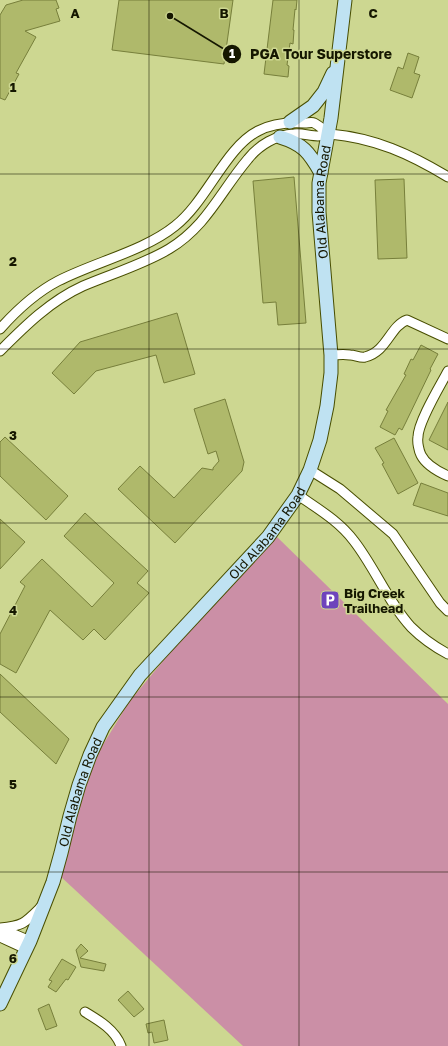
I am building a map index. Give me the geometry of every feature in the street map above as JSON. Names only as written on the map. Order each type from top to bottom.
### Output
[{"type":"main road","name":"Old Alabama Road","points":[[0,1004],[28,945],[45,904],[62,853],[70,816],[79,785],[90,755],[103,727],[140,675],[268,537],[298,495],[310,470],[324,426],[331,373],[331,355],[318,212],[319,183],[329,134],[345,0]]},
{"type":"main road","points":[[290,122],[313,106],[324,92],[338,65]]},
{"type":"main road","points":[[280,137],[292,140],[302,145],[321,172]]},
{"type":"street","points":[[0,329],[38,294],[57,281],[142,245],[164,234],[187,216],[200,201],[229,158],[245,140],[257,131],[269,126],[290,122],[314,123],[329,134]]},
{"type":"street","points":[[0,351],[27,324],[53,303],[82,287],[154,257],[184,238],[206,216],[248,159],[274,138],[294,134],[318,136],[329,134],[368,141],[410,155],[448,177]]},
{"type":"street","points":[[331,355],[363,357],[372,354],[381,348],[403,321],[407,320],[448,339]]},
{"type":"street","points":[[448,371],[420,425],[418,437],[423,458],[438,471],[448,476]]},
{"type":"street","points":[[310,470],[340,489],[393,534],[440,604],[448,611]]},
{"type":"street","points":[[298,495],[325,513],[347,533],[366,558],[394,604],[412,628],[437,648],[448,654]]},
{"type":"street","points":[[0,928],[16,926],[26,922],[45,904]]},
{"type":"street","points":[[0,928],[28,945]]},
{"type":"street","points":[[0,937],[28,945]]},
{"type":"street","points":[[85,1012],[107,1026],[118,1037],[122,1046]]},
{"type":"shaded area","points":[[275,535],[448,704],[448,1046],[243,1046],[59,875],[87,771],[129,702],[193,625]]},
{"type":"building","points":[[23,0],[56,0],[59,8],[56,9],[60,21],[25,31],[36,37],[16,73],[19,74],[5,100],[0,98],[0,15],[6,5]]},
{"type":"building","points":[[119,0],[233,0],[224,64],[112,50]]},
{"type":"building","points":[[273,0],[297,0],[293,30],[293,44],[290,43],[287,65],[289,66],[288,77],[264,74]]},
{"type":"building","points":[[408,53],[419,57],[414,73],[420,75],[412,98],[390,90],[398,67],[403,69]]},
{"type":"building","points":[[294,177],[306,323],[278,325],[276,302],[263,303],[253,181]]},
{"type":"building","points":[[404,179],[407,258],[378,259],[375,180]]},
{"type":"building","points":[[177,313],[195,374],[164,383],[156,355],[96,371],[74,394],[52,373],[80,342]]},
{"type":"building","points":[[421,345],[438,354],[402,430],[399,428],[395,435],[380,427],[388,411],[386,410],[406,375],[404,374],[411,359],[413,360]]},
{"type":"building","points":[[225,399],[244,462],[242,471],[175,543],[118,489],[140,466],[174,498],[202,468],[213,470],[219,461],[216,451],[208,454],[194,409]]},
{"type":"building","points":[[448,402],[448,450],[429,440]]},
{"type":"building","points":[[5,437],[68,496],[46,520],[0,476],[0,442]]},
{"type":"building","points":[[394,438],[418,483],[398,494],[382,464],[384,463],[375,448]]},
{"type":"building","points":[[421,483],[448,493],[448,516],[413,505]]},
{"type":"building","points":[[85,513],[148,571],[137,583],[149,593],[105,640],[94,629],[83,640],[50,610],[16,673],[0,664],[0,634],[25,586],[20,582],[42,559],[92,607],[114,583],[64,536]]},
{"type":"building","points":[[0,519],[25,542],[0,569]]},
{"type":"building","points":[[0,674],[69,739],[56,764],[0,712]]},
{"type":"building","points":[[81,944],[88,951],[80,958],[106,964],[104,971],[81,967],[76,950]]},
{"type":"building","points":[[62,959],[76,967],[68,980],[66,979],[56,992],[48,987],[52,981],[49,980]]},
{"type":"building","points":[[128,991],[144,1009],[134,1017],[118,1000]]},
{"type":"building","points":[[49,1004],[57,1026],[46,1030],[38,1009]]},
{"type":"building","points":[[164,1020],[168,1040],[154,1043],[152,1032],[148,1033],[146,1024]]},
{"type":"place","name":"PGA Tour Superstore","points":[[170,16]]},
{"type":"place","name":"Big Creek Trailhead","points":[[330,600]]}]
